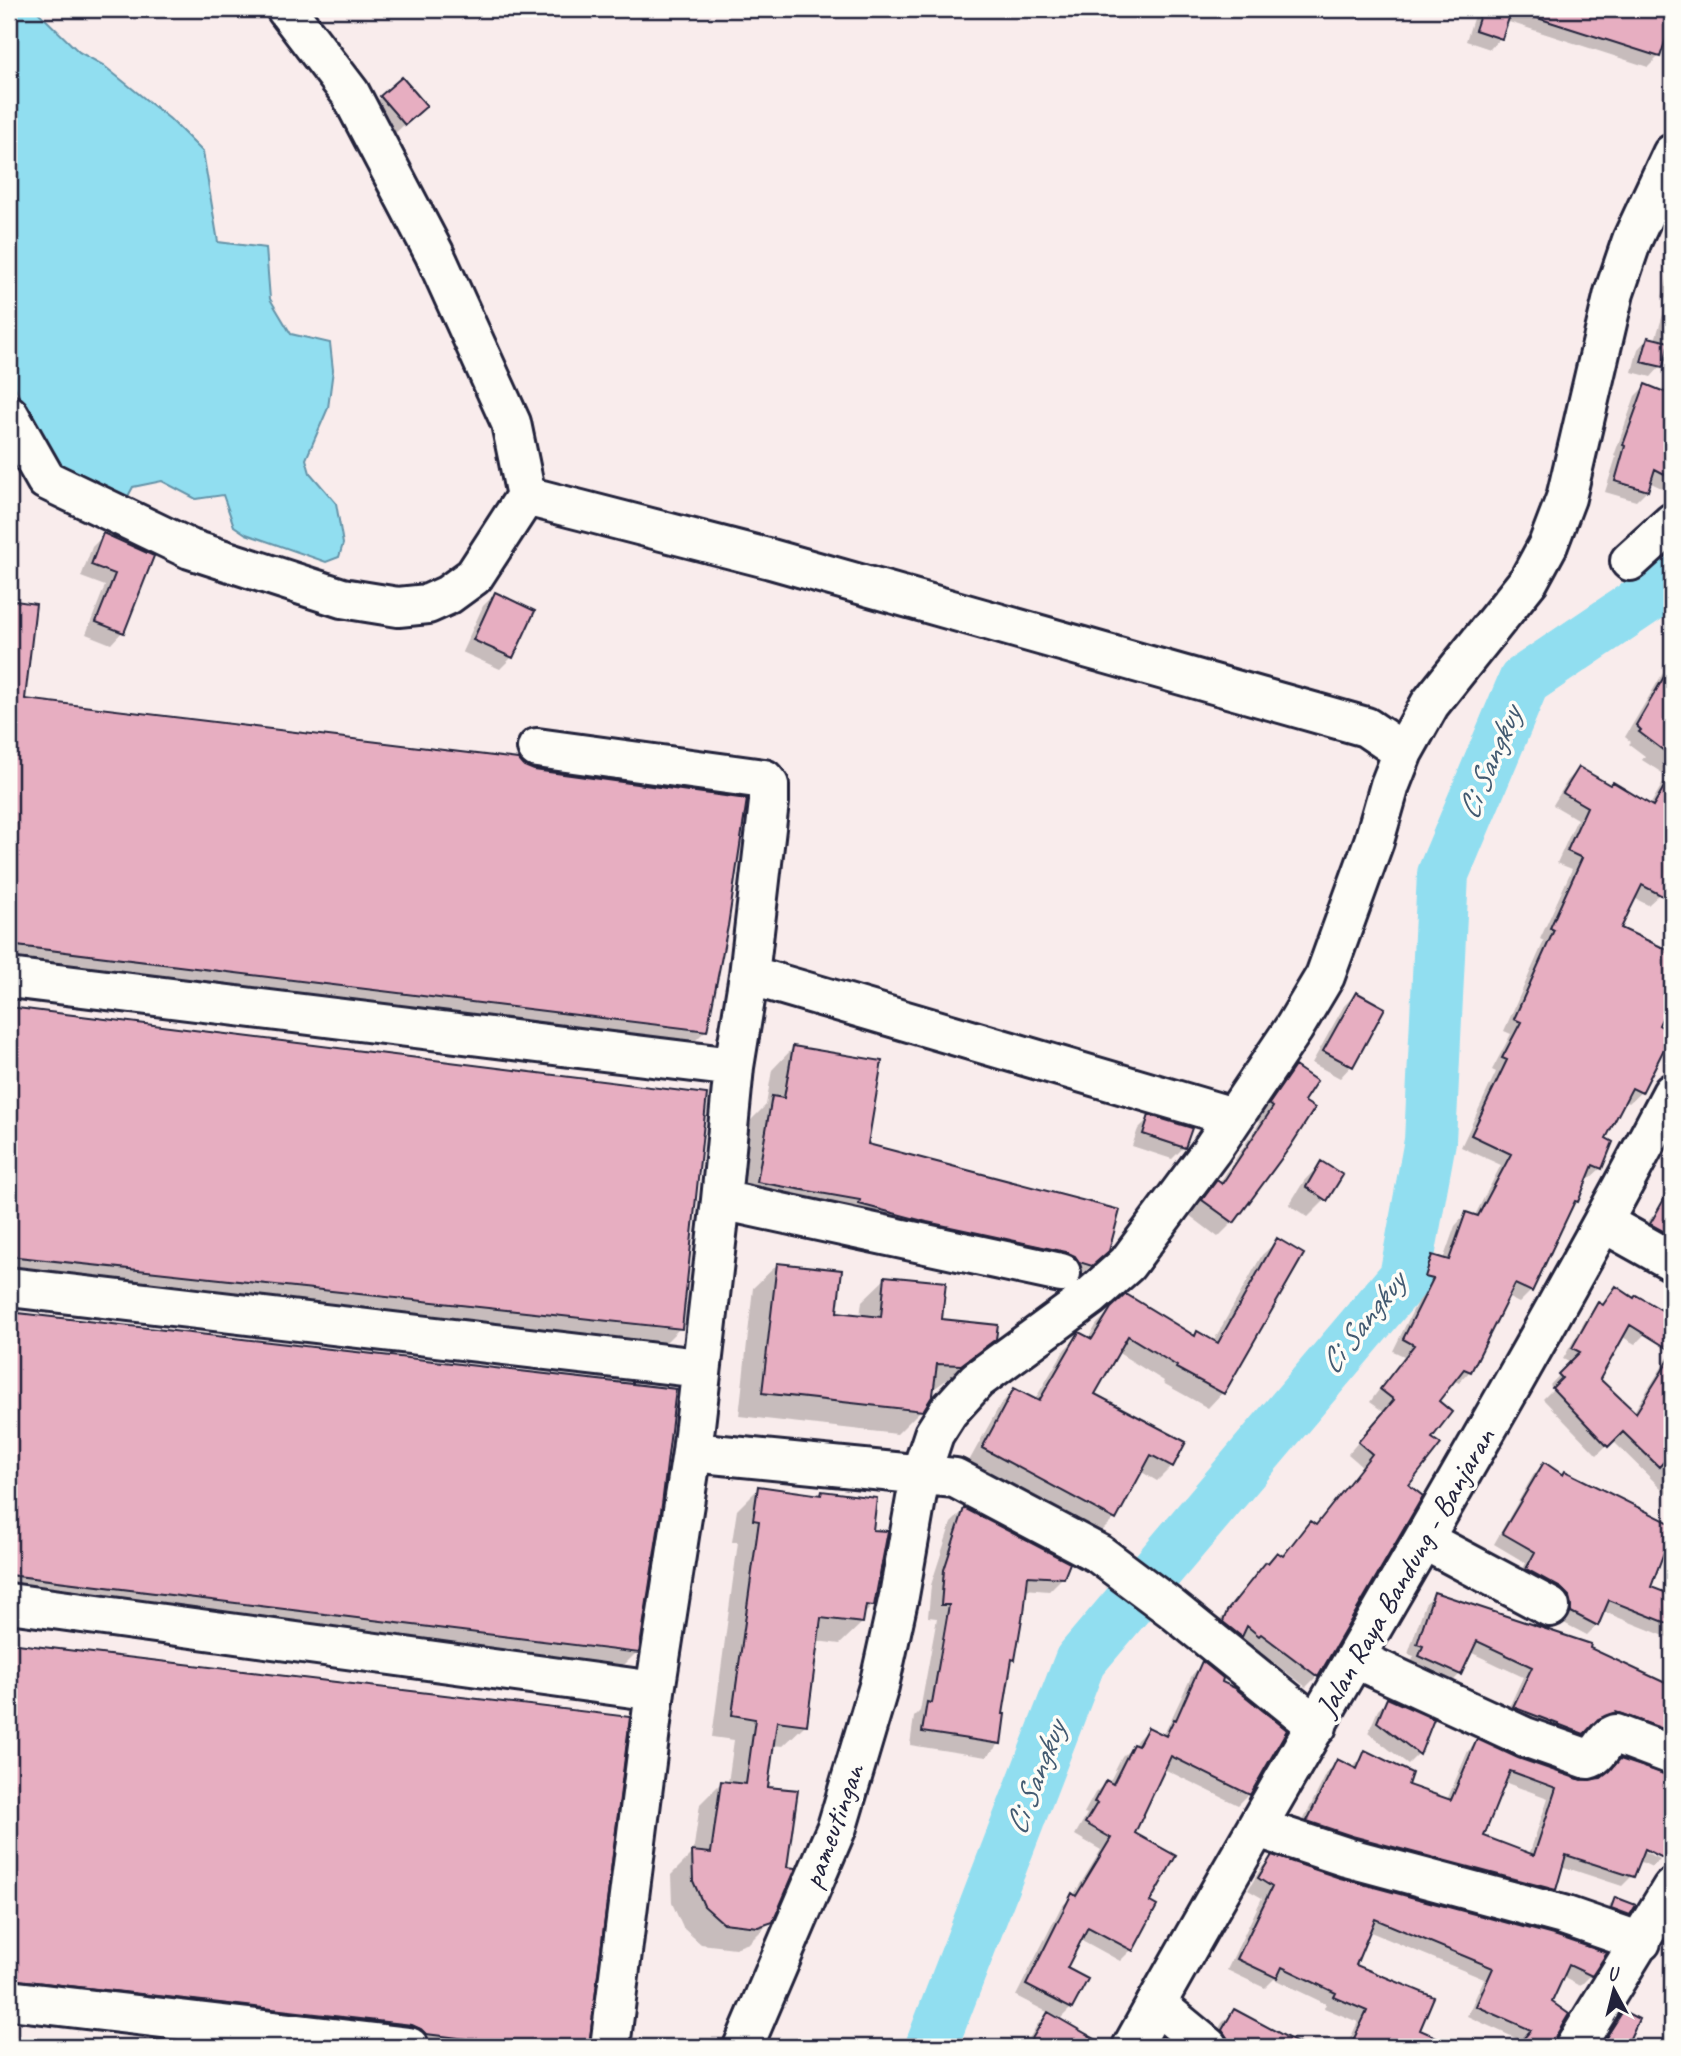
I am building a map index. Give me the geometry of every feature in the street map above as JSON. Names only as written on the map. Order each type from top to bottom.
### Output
[{"type":"street","points":[[9,415],[46,480],[190,549],[342,598],[398,607],[428,604],[448,595],[474,576],[526,496],[511,424],[435,253],[350,93],[286,9]]},
{"type":"street","name":"pameutingan","points":[[743,2047],[837,1827],[879,1686],[899,1596],[920,1476],[934,1434],[948,1412],[977,1380],[1090,1297],[1127,1264],[1211,1151],[1294,1028],[1325,976],[1374,841],[1390,785],[1404,752],[1430,704],[1529,580],[1548,545],[1569,486],[1614,293],[1632,240],[1672,154]]},
{"type":"street","points":[[526,496],[771,559],[1366,727],[1404,752]]},
{"type":"street","points":[[1630,561],[1672,523]]},
{"type":"street","points":[[537,748],[764,779],[768,785],[769,802],[749,975],[734,1067],[692,1452],[655,1691],[610,2047]]},
{"type":"street","points":[[749,975],[1233,1117]]},
{"type":"street","points":[[9,978],[734,1067]]},
{"type":"street","name":"Jalan Raya Bandung - Banjaran","points":[[1132,2047],[1604,1223],[1672,1093]]},
{"type":"street","points":[[721,1200],[1060,1273]]},
{"type":"street","points":[[1604,1223],[1672,1261]]},
{"type":"street","points":[[9,1287],[700,1368]]},
{"type":"street","points":[[692,1452],[955,1478],[1099,1553],[1317,1726]]},
{"type":"street","points":[[1424,1540],[1550,1607]]},
{"type":"street","points":[[9,1603],[655,1691]]},
{"type":"street","points":[[1356,1659],[1525,1737],[1588,1759],[1594,1758],[1610,1736],[1616,1734],[1672,1755]]},
{"type":"street","points":[[1258,1828],[1346,1857],[1563,1915],[1641,1942]]},
{"type":"street","points":[[1575,2047],[1672,1888]]},
{"type":"street","points":[[9,2000],[409,2047]]},
{"type":"street","points":[[1156,2004],[1208,2047]]},
{"type":"water","points":[[9,9],[35,9],[79,52],[103,65],[170,119],[203,152],[218,242],[266,248],[270,299],[291,334],[330,343],[333,370],[328,408],[306,459],[310,473],[336,503],[343,544],[339,557],[326,562],[246,534],[234,526],[223,495],[196,499],[162,481],[133,487],[126,500],[50,463],[9,374]]},
{"type":"building","points":[[1482,9],[1512,9],[1502,39],[1475,30]]},
{"type":"building","points":[[1526,9],[1672,9],[1672,21],[1660,57],[1525,14]]},
{"type":"building","points":[[402,77],[427,106],[405,125],[380,96]]},
{"type":"building","points":[[1648,337],[1669,342],[1663,367],[1641,362]]},
{"type":"building","points":[[1645,384],[1672,395],[1672,478],[1655,469],[1648,491],[1615,481],[1625,446],[1623,445]]},
{"type":"building","points":[[103,533],[154,556],[124,633],[96,622],[115,574],[91,565]]},
{"type":"building","points":[[495,592],[535,611],[513,658],[473,640]]},
{"type":"building","points":[[9,600],[36,604],[25,699],[518,759],[524,766],[534,770],[747,799],[728,926],[707,1031],[9,945]]},
{"type":"building","points":[[1672,663],[1672,757],[1639,732],[1641,730],[1636,725]]},
{"type":"building","points":[[1579,767],[1610,785],[1613,782],[1653,806],[1672,773],[1672,901],[1642,885],[1621,928],[1672,952],[1672,997],[1659,1025],[1672,1033],[1642,1093],[1632,1088],[1606,1138],[1613,1142],[1602,1169],[1593,1165],[1578,1202],[1575,1201],[1532,1292],[1515,1284],[1471,1372],[1464,1369],[1439,1401],[1452,1412],[1432,1438],[1441,1444],[1409,1485],[1423,1496],[1318,1677],[1261,1634],[1259,1636],[1247,1626],[1242,1637],[1223,1622],[1227,1611],[1266,1562],[1277,1552],[1283,1556],[1310,1521],[1316,1525],[1372,1454],[1358,1442],[1394,1400],[1380,1389],[1414,1345],[1403,1339],[1433,1279],[1425,1277],[1432,1255],[1449,1260],[1466,1212],[1478,1216],[1511,1154],[1471,1135],[1507,1060],[1502,1058],[1521,1022],[1514,1019],[1554,930],[1550,928],[1582,858],[1567,851],[1587,807],[1563,793]]},
{"type":"building","points":[[1356,992],[1385,1008],[1353,1067],[1323,1051]]},
{"type":"building","points":[[9,1007],[707,1094],[682,1329],[9,1256]]},
{"type":"building","points":[[793,1046],[882,1061],[868,1144],[1120,1210],[1109,1251],[1092,1266],[1079,1262],[1075,1256],[1066,1252],[927,1222],[859,1204],[860,1200],[757,1182],[772,1096],[784,1098]]},
{"type":"building","points":[[1295,1066],[1317,1081],[1304,1101],[1315,1108],[1234,1223],[1202,1200],[1217,1180],[1222,1184],[1273,1107],[1269,1104]]},
{"type":"building","points":[[1149,1115],[1192,1128],[1185,1148],[1143,1134]]},
{"type":"building","points":[[1321,1161],[1343,1175],[1327,1201],[1306,1187]]},
{"type":"building","points":[[1672,1185],[1672,1236],[1650,1224]]},
{"type":"building","points":[[1277,1238],[1304,1254],[1224,1394],[1176,1368],[1177,1366],[1128,1336],[1095,1394],[1186,1442],[1173,1467],[1151,1455],[1116,1520],[982,1448],[1014,1388],[1039,1401],[1079,1332],[1092,1339],[1111,1308],[1126,1294],[1195,1336],[1197,1331],[1218,1343]]},
{"type":"building","points":[[777,1263],[842,1270],[837,1312],[881,1317],[885,1276],[946,1282],[942,1319],[998,1325],[996,1339],[961,1365],[937,1364],[933,1395],[923,1411],[762,1393]]},
{"type":"building","points":[[1616,1286],[1672,1316],[1672,1351],[1630,1325],[1600,1379],[1636,1413],[1672,1355],[1672,1453],[1659,1467],[1623,1432],[1608,1447],[1552,1388],[1562,1378],[1558,1374],[1580,1352],[1572,1348],[1598,1302],[1603,1305]]},
{"type":"building","points":[[9,1312],[676,1389],[662,1505],[639,1653],[9,1575]]},
{"type":"building","points":[[1544,1462],[1563,1475],[1565,1471],[1672,1524],[1672,1531],[1651,1587],[1672,1595],[1672,1625],[1609,1600],[1598,1626],[1571,1612],[1569,1596],[1561,1588],[1526,1569],[1535,1552],[1502,1533]]},
{"type":"building","points":[[758,1486],[821,1495],[822,1491],[877,1498],[873,1530],[888,1531],[874,1606],[866,1605],[863,1623],[821,1618],[807,1725],[777,1721],[768,1787],[798,1790],[787,1867],[796,1868],[773,1922],[758,1927],[723,1923],[704,1906],[693,1881],[692,1851],[711,1853],[721,1781],[746,1784],[755,1719],[732,1715],[759,1521],[753,1520]]},
{"type":"building","points":[[964,1508],[1070,1563],[1064,1578],[1028,1576],[1024,1613],[1015,1660],[1012,1659],[1003,1714],[1001,1744],[922,1732],[927,1702],[932,1703],[949,1605],[941,1605],[944,1570]]},
{"type":"building","points":[[1434,1592],[1591,1644],[1590,1648],[1672,1686],[1672,1732],[1616,1712],[1598,1719],[1584,1734],[1513,1707],[1532,1667],[1477,1641],[1461,1675],[1419,1656],[1423,1646],[1417,1644]]},
{"type":"building","points":[[9,1643],[630,1717],[589,2047],[533,2047],[426,2034],[412,2025],[9,1979]]},
{"type":"building","points":[[1202,1661],[1223,1678],[1222,1682],[1235,1688],[1287,1730],[1250,1795],[1171,1756],[1135,1833],[1176,1856],[1150,1902],[1157,1906],[1133,1951],[1088,1927],[1067,1968],[1088,1979],[1072,2009],[1026,1985],[1072,1893],[1076,1896],[1111,1838],[1085,1823],[1106,1780],[1113,1784],[1133,1744],[1138,1746],[1148,1727],[1166,1736]]},
{"type":"building","points":[[1387,1698],[1434,1719],[1420,1755],[1377,1722]]},
{"type":"building","points":[[1477,1739],[1518,1758],[1581,1780],[1601,1778],[1620,1759],[1672,1776],[1672,1841],[1663,1858],[1645,1849],[1634,1877],[1566,1855],[1556,1890],[1352,1836],[1307,1821],[1337,1759],[1357,1769],[1365,1750],[1412,1773],[1408,1785],[1451,1800]],"holes":[[[1510,1771],[1556,1788],[1534,1855],[1484,1836]]]},
{"type":"building","points":[[1272,1855],[1340,1878],[1557,1936],[1607,1953],[1592,1976],[1569,1965],[1552,2002],[1569,2014],[1553,2047],[1516,2047],[1531,2030],[1476,2006],[1493,1968],[1375,1919],[1356,1965],[1434,1997],[1420,2030],[1459,2047],[1350,2047],[1367,2011],[1334,1997],[1336,1993],[1282,1967],[1277,1978],[1237,1959],[1272,1887],[1258,1878]]},
{"type":"building","points":[[1615,1897],[1636,1905],[1630,1915],[1611,1908]]},
{"type":"building","points":[[1234,2009],[1305,2047],[1229,2047],[1228,2039],[1222,2030]]},
{"type":"building","points":[[1623,2011],[1639,2019],[1626,2047],[1600,2047]]},
{"type":"building","points":[[1048,2012],[1109,2047],[1027,2047]]},
{"type":"waterway","name":"Ci Sangkuy","points":[[931,2047],[1080,1661],[1405,1277],[1430,1141],[1443,874],[1524,681],[1672,581]]}]
